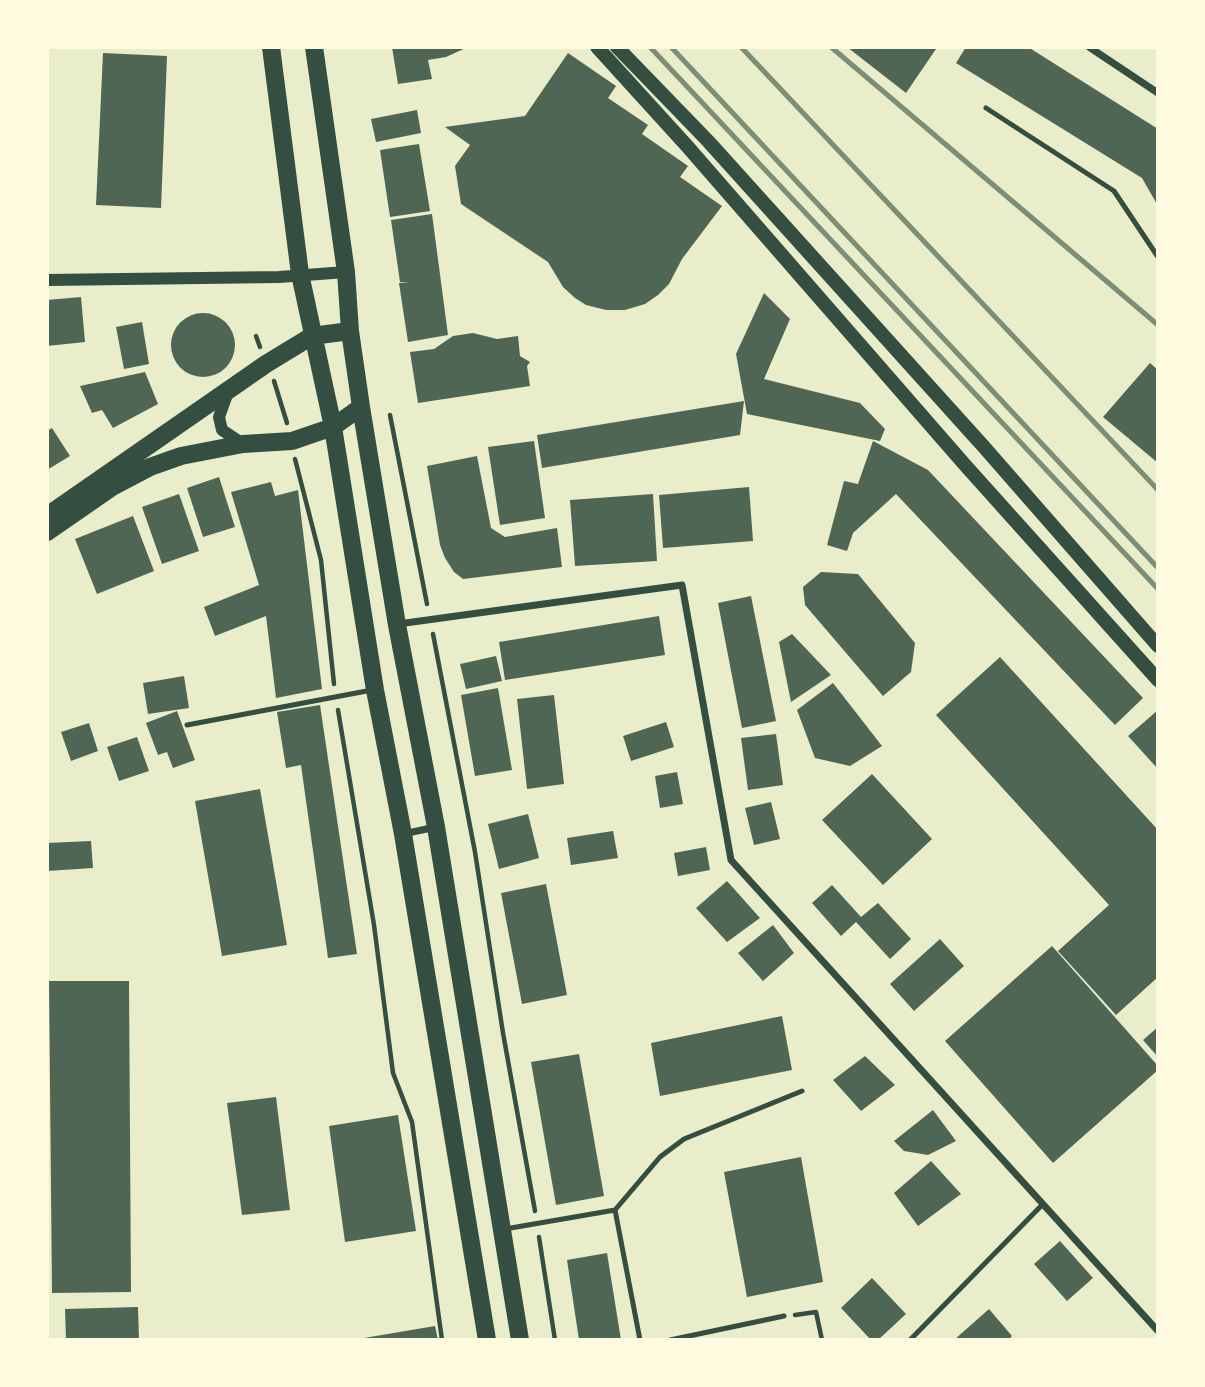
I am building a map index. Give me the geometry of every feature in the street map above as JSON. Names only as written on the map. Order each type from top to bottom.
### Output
[{"type":"main road","points":[[271,47],[300,274],[333,427],[375,690],[403,834],[487,1340]]},
{"type":"main road","points":[[314,47],[346,272],[350,331],[361,407],[397,625],[436,827],[520,1340]]},
{"type":"main road","points":[[597,47],[1158,680]]},
{"type":"main road","points":[[617,47],[708,141],[984,447],[1158,646]]},
{"type":"main road","points":[[47,516],[312,335],[350,331]]},
{"type":"main road","points":[[47,532],[112,487],[150,467],[181,456],[243,444],[292,441],[333,427],[361,407]]},
{"type":"street","points":[[1089,47],[1158,93]]},
{"type":"street","points":[[47,280],[279,277],[346,272]]},
{"type":"street","points":[[228,392],[219,417],[222,430],[243,444]]},
{"type":"street","points":[[397,625],[682,585],[731,860],[1158,1331]]},
{"type":"street","points":[[403,834],[436,827]]},
{"type":"lane","points":[[986,108],[1114,191],[1158,257]]},
{"type":"lane","points":[[187,725],[375,690]]},
{"type":"lane","points":[[502,1229],[615,1210],[660,1157],[684,1139],[803,1091]]},
{"type":"lane","points":[[910,1340],[1042,1205]]},
{"type":"lane","points":[[615,1210],[640,1340]]},
{"type":"lane","points":[[670,1340],[784,1316]]},
{"type":"path","points":[[256,336],[274,381],[292,441],[321,560],[335,696],[374,925],[393,1073],[412,1122],[442,1340]]},
{"type":"path","points":[[390,415],[475,852],[555,1340]]},
{"type":"path","points":[[784,1316],[816,1311],[822,1340]]},
{"type":"building","points":[[392,47],[468,47],[446,57],[428,60],[432,79],[398,84]]},
{"type":"building","points":[[847,47],[933,47],[936,49],[906,93]]},
{"type":"building","points":[[966,47],[1028,47],[1158,129],[1158,206],[1142,178],[956,63]]},
{"type":"building","points":[[103,53],[167,56],[161,208],[96,205]]},
{"type":"building","points":[[568,53],[616,86],[608,98],[648,125],[642,134],[688,166],[680,177],[722,206],[682,259],[669,284],[645,304],[625,310],[606,310],[586,305],[575,298],[563,287],[548,262],[461,204],[455,166],[470,145],[445,127],[525,116]]},
{"type":"building","points":[[417,110],[421,133],[376,142],[371,119]]},
{"type":"building","points":[[419,144],[430,211],[390,217],[380,150]]},
{"type":"building","points":[[432,214],[448,335],[408,342],[399,283],[409,282],[400,282],[391,220]]},
{"type":"building","points":[[764,293],[790,319],[764,379],[860,403],[885,429],[880,441],[747,414],[736,354]]},
{"type":"building","points":[[81,297],[85,342],[47,346],[47,300]]},
{"type":"building","points":[[203,313],[215,315],[226,322],[233,333],[233,357],[226,368],[215,375],[203,377],[191,375],[180,368],[173,357],[171,345],[173,333],[180,322],[191,315]]},
{"type":"building","points":[[142,322],[149,364],[124,369],[116,327]]},
{"type":"building","points":[[473,333],[497,339],[518,336],[520,356],[530,362],[527,366],[530,386],[418,403],[410,352],[434,349],[453,336]]},
{"type":"building","points":[[1150,363],[1158,370],[1158,463],[1103,417]]},
{"type":"building","points":[[145,372],[158,404],[113,428],[102,410],[92,413],[80,386]]},
{"type":"building","points":[[744,401],[740,435],[542,468],[537,435]]},
{"type":"building","points":[[52,428],[70,456],[47,470],[47,431]]},
{"type":"building","points":[[534,441],[545,518],[500,525],[488,447]]},
{"type":"building","points":[[873,441],[928,470],[1143,698],[1115,725],[896,494],[853,533],[847,551],[827,545],[844,481],[858,484]]},
{"type":"building","points":[[477,456],[491,528],[505,537],[557,528],[562,567],[463,579],[454,572],[440,545],[427,466]]},
{"type":"building","points":[[219,477],[235,527],[203,537],[187,488]]},
{"type":"building","points":[[271,482],[275,496],[298,490],[322,689],[276,698],[266,616],[215,636],[204,607],[259,585],[231,492]]},
{"type":"building","points":[[749,487],[753,541],[663,548],[659,495]]},
{"type":"building","points":[[179,494],[199,551],[162,564],[142,507]]},
{"type":"building","points":[[653,494],[657,561],[575,566],[570,500]]},
{"type":"building","points":[[133,516],[154,571],[97,594],[75,539]]},
{"type":"building","points":[[821,572],[858,574],[915,643],[911,672],[883,696],[805,605],[803,587]]},
{"type":"building","points":[[751,596],[776,721],[742,728],[718,603]]},
{"type":"building","points":[[659,616],[665,655],[505,680],[499,642]]},
{"type":"building","points":[[792,634],[831,675],[791,702],[779,642]]},
{"type":"building","points":[[496,656],[502,681],[466,689],[460,664]]},
{"type":"building","points":[[1000,657],[1158,830],[1158,977],[1116,1015],[1058,951],[1109,905],[936,715]]},
{"type":"building","points":[[184,676],[189,708],[148,714],[143,683]]},
{"type":"building","points":[[833,683],[882,746],[850,766],[815,758],[797,710]]},
{"type":"building","points":[[498,688],[512,770],[475,776],[461,695]]},
{"type":"building","points":[[554,695],[564,784],[527,789],[517,699]]},
{"type":"building","points":[[320,705],[357,954],[328,958],[301,765],[286,768],[277,712]]},
{"type":"building","points":[[1158,710],[1158,769],[1128,736]]},
{"type":"building","points":[[177,711],[195,760],[173,768],[167,752],[158,755],[146,723]]},
{"type":"building","points":[[666,722],[674,747],[631,761],[623,736]]},
{"type":"building","points":[[89,723],[98,751],[71,761],[61,732]]},
{"type":"building","points":[[776,734],[783,785],[748,790],[741,738]]},
{"type":"building","points":[[137,737],[149,771],[119,781],[107,747]]},
{"type":"building","points":[[677,772],[683,804],[660,808],[655,776]]},
{"type":"building","points":[[872,774],[932,839],[883,885],[822,820]]},
{"type":"building","points":[[260,789],[287,945],[222,956],[195,801]]},
{"type":"building","points":[[771,802],[780,839],[754,845],[745,808]]},
{"type":"building","points":[[528,814],[539,858],[499,869],[488,824]]},
{"type":"building","points":[[613,831],[618,858],[571,865],[567,838]]},
{"type":"building","points":[[91,841],[93,868],[47,871],[47,843]]},
{"type":"building","points":[[706,847],[710,870],[678,876],[674,853]]},
{"type":"building","points":[[727,881],[760,918],[727,942],[696,908]]},
{"type":"building","points":[[546,884],[567,995],[522,1004],[501,893]]},
{"type":"building","points":[[832,885],[861,917],[878,903],[911,939],[890,959],[856,922],[841,936],[812,903]]},
{"type":"building","points":[[773,925],[794,953],[763,981],[738,953]]},
{"type":"building","points":[[940,939],[964,966],[914,1011],[890,984]]},
{"type":"building","points":[[1052,946],[1158,1066],[1158,1070],[1053,1163],[945,1041]]},
{"type":"building","points":[[49,981],[129,981],[131,1292],[52,1293]]},
{"type":"building","points":[[782,1016],[792,1070],[660,1096],[651,1043]]},
{"type":"building","points":[[1158,1027],[1158,1057],[1143,1040]]},
{"type":"building","points":[[579,1054],[604,1196],[556,1205],[531,1062]]},
{"type":"building","points":[[865,1056],[895,1085],[861,1111],[833,1080]]},
{"type":"building","points":[[276,1097],[290,1210],[242,1215],[227,1103]]},
{"type":"building","points":[[933,1110],[956,1141],[928,1155],[904,1151],[894,1141]]},
{"type":"building","points":[[398,1115],[416,1231],[345,1242],[329,1126]]},
{"type":"building","points":[[801,1157],[823,1282],[747,1297],[724,1172]]},
{"type":"building","points":[[931,1161],[961,1194],[918,1226],[894,1193]]},
{"type":"building","points":[[1060,1241],[1093,1278],[1067,1301],[1034,1264]]},
{"type":"building","points":[[607,1253],[621,1340],[579,1340],[567,1260]]},
{"type":"building","points":[[872,1278],[906,1314],[878,1340],[871,1340],[841,1308]]},
{"type":"building","points":[[138,1307],[139,1340],[66,1340],[65,1309]]},
{"type":"building","points":[[989,1309],[1012,1336],[1008,1340],[954,1340]]},
{"type":"building","points":[[435,1326],[438,1340],[364,1340],[364,1338]]},
{"type":"railway","points":[[650,47],[1158,589]]},
{"type":"railway","points":[[671,47],[1158,568]]},
{"type":"railway","points":[[741,47],[1158,490]]},
{"type":"railway","points":[[831,47],[1158,325]]}]
